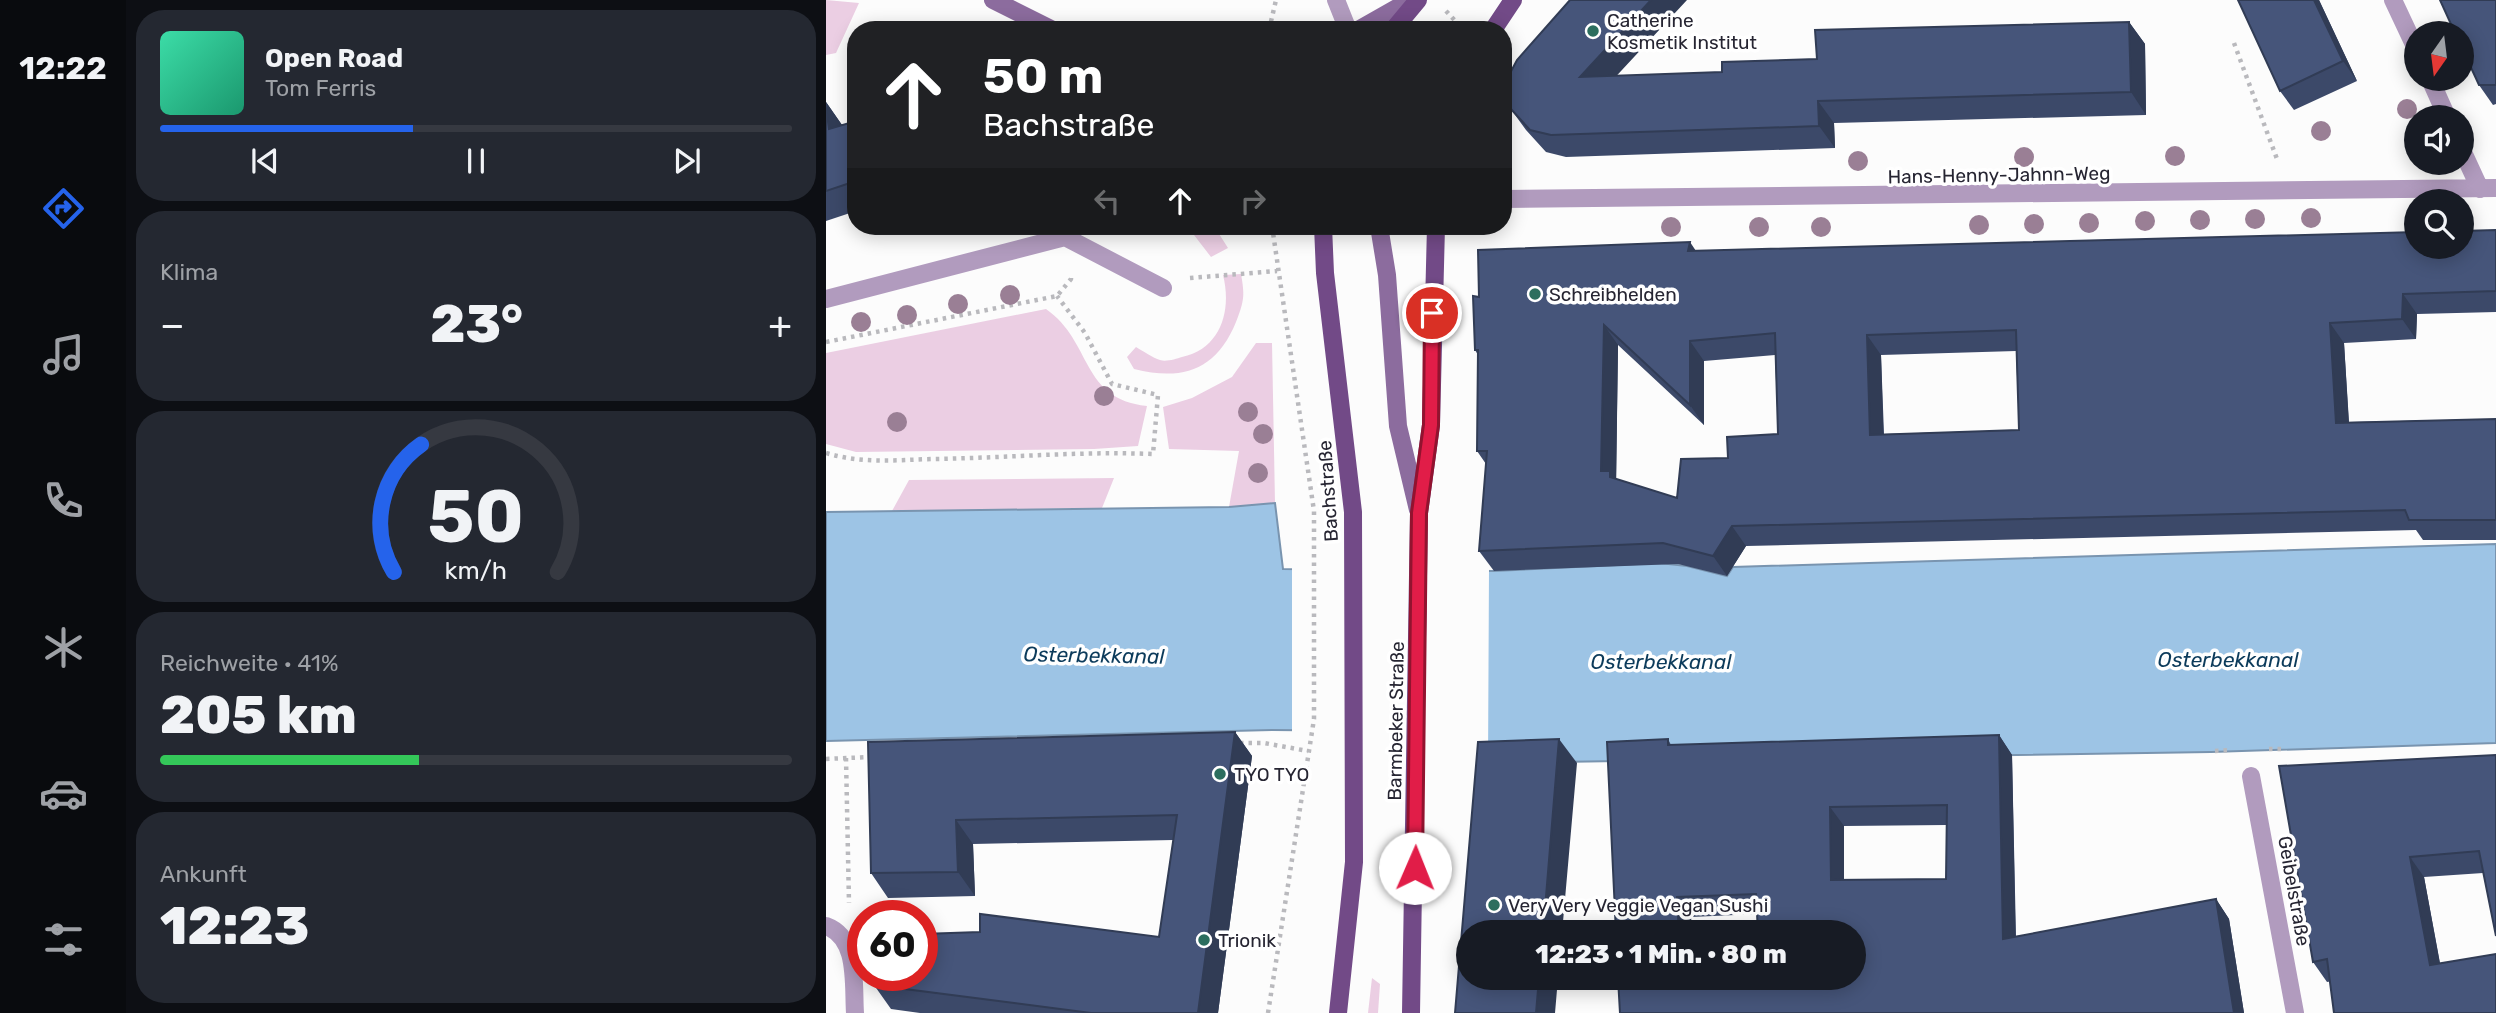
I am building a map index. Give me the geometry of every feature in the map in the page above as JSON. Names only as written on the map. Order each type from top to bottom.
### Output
[{"type":"main road","points":[[1400,21],[1418,0]]},
{"type":"main road","points":[[1499,21],[1513,0]]},
{"type":"main road","name":"Bachstraße","points":[[1323,235],[1325,273],[1353,512],[1353,862],[1338,1013]]},
{"type":"main road","points":[[1419,513],[1431,425],[1436,235]]},
{"type":"main road","name":"Barmbeker Straße","points":[[1411,1013],[1419,513]]},
{"type":"street","points":[[993,0],[1035,21]]},
{"type":"street","points":[[1336,0],[1344,21]]},
{"type":"street","points":[[1374,21],[1410,0]]},
{"type":"street","points":[[2393,0],[2404,23]]},
{"type":"street","points":[[2474,168],[2488,188]]},
{"type":"street","name":"Hans-Henny-Jahnn-Weg","points":[[1512,199],[2488,188]]},
{"type":"street","points":[[1381,235],[1387,275],[1398,426],[1419,513]]},
{"type":"street","points":[[826,299],[1065,237],[1163,288]]},
{"type":"street","name":"Geibelstraße","points":[[2251,776],[2295,1013]]},
{"type":"street","points":[[826,926],[842,936],[847,944]]},
{"type":"street","points":[[853,991],[855,1013]]},
{"type":"path","points":[[1271,21],[1276,0]]},
{"type":"path","points":[[1442,8],[1455,21]]},
{"type":"path","points":[[2234,43],[2264,123]]},
{"type":"path","points":[[1268,1013],[1314,719],[1314,511],[1273,235]]},
{"type":"path","points":[[826,342],[1057,296],[1071,279],[1065,237]]},
{"type":"path","points":[[1163,288],[1197,275],[1277,271]]},
{"type":"path","points":[[826,453],[855,462],[1015,458],[1094,452],[1153,454],[1158,395],[1112,384],[1085,333],[1057,296]]},
{"type":"path","points":[[1230,743],[1264,743],[1308,751]]},
{"type":"path","points":[[826,758],[874,757]]},
{"type":"path","points":[[846,758],[849,900]]},
{"type":"shaded area","points":[[826,0],[859,3],[851,21],[847,21],[847,29],[836,53],[826,55]]},
{"type":"shaded area","points":[[1194,235],[1220,235],[1228,248],[1211,257]]},
{"type":"shaded area","points":[[1241,274],[1241,309],[1228,339],[1208,362],[1196,368],[1167,374],[1134,369],[1127,357],[1136,347],[1165,361],[1195,353],[1206,346],[1214,337],[1224,314],[1226,301],[1223,275]]},
{"type":"shaded area","points":[[1046,309],[1061,322],[1098,381],[1110,393],[1125,401],[1147,406],[1138,446],[856,452],[826,444],[826,353]]},
{"type":"shaded area","points":[[1256,343],[1272,343],[1275,503],[1229,507],[1239,451],[1169,449],[1163,407],[1192,398],[1232,377]]},
{"type":"shaded area","points":[[1114,478],[1102,508],[892,511],[909,480]]},
{"type":"shaded area","points":[[1372,978],[1380,984],[1378,1013],[1368,1013]]},
{"type":"water","name":"Osterbekkanal","points":[[1275,503],[1283,569],[1494,571],[1659,563],[1687,566],[1727,576],[1733,567],[2496,544],[2496,743],[2211,752],[1485,763],[1482,732],[1272,730],[826,741],[826,512],[1229,507]]},
{"type":"pier","points":[[1292,566],[1489,568],[1488,767],[1481,764],[1479,735],[1292,733]]},
{"type":"building","points":[[1570,0],[1651,0],[1580,77],[1722,72],[1722,62],[1817,59],[1815,30],[2129,22],[2131,92],[1818,101],[1819,126],[1551,135],[1530,130],[1512,110],[1512,69],[1517,60]]},
{"type":"building","points":[[2238,0],[2314,0],[2343,61],[2280,91]]},
{"type":"building","points":[[2440,0],[2496,0],[2496,85],[2479,85],[2474,74],[2474,21],[2450,21]]},
{"type":"building","points":[[826,107],[829,129],[847,124],[847,184],[826,191]]},
{"type":"building","points":[[2496,230],[2496,291],[2403,294],[2402,319],[2330,323],[2336,423],[2496,419],[2496,520],[2409,520],[2405,510],[1732,526],[1713,556],[1663,543],[1479,551],[1487,451],[1477,451],[1478,350],[1475,350],[1473,296],[1479,297],[1478,250],[1690,242],[1688,251],[2404,232],[2404,259],[2474,259],[2474,231]],"holes":[[[1604,325],[1690,405],[1690,341],[1775,333],[1778,434],[1727,437],[1728,458],[1681,459],[1677,498],[1610,477],[1610,471],[1601,471]],[[2016,330],[2019,430],[1870,435],[1867,335]]]},
{"type":"building","points":[[1235,732],[1198,1013],[1091,1013],[920,991],[938,991],[938,933],[980,932],[980,914],[1159,937],[1177,815],[956,820],[958,872],[871,873],[868,742]]},
{"type":"building","points":[[1999,735],[2003,939],[2216,899],[2234,1013],[1620,1013],[1619,990],[1866,990],[1866,920],[1757,920],[1756,894],[1677,897],[1678,920],[1615,920],[1607,742],[1668,739],[1668,745]],"holes":[[[1947,805],[1946,879],[1831,880],[1830,807]]]},
{"type":"building","points":[[1559,739],[1544,920],[1463,920],[1478,742]]},
{"type":"building","points":[[2496,755],[2496,936],[2479,851],[2410,857],[2430,965],[2496,954],[2496,1013],[2334,1013],[2327,959],[2313,962],[2279,766]]},
{"type":"building","points":[[1457,990],[1538,990],[1536,1013],[1455,1013]]},
{"type":"place","name":"Catherine Kosmetik Institut","points":[[1593,31]]},
{"type":"place","name":"Schreibhelden","points":[[1535,294]]},
{"type":"place","name":"TYO TYO","points":[[1220,774]]},
{"type":"place","name":"Very Very Veggie Vegan Sushi","points":[[1494,905]]},
{"type":"place","name":"Trionik","points":[[1204,940]]},
{"type":"route","points":[[1415,868],[1419,513],[1431,425],[1432,313]]}]
